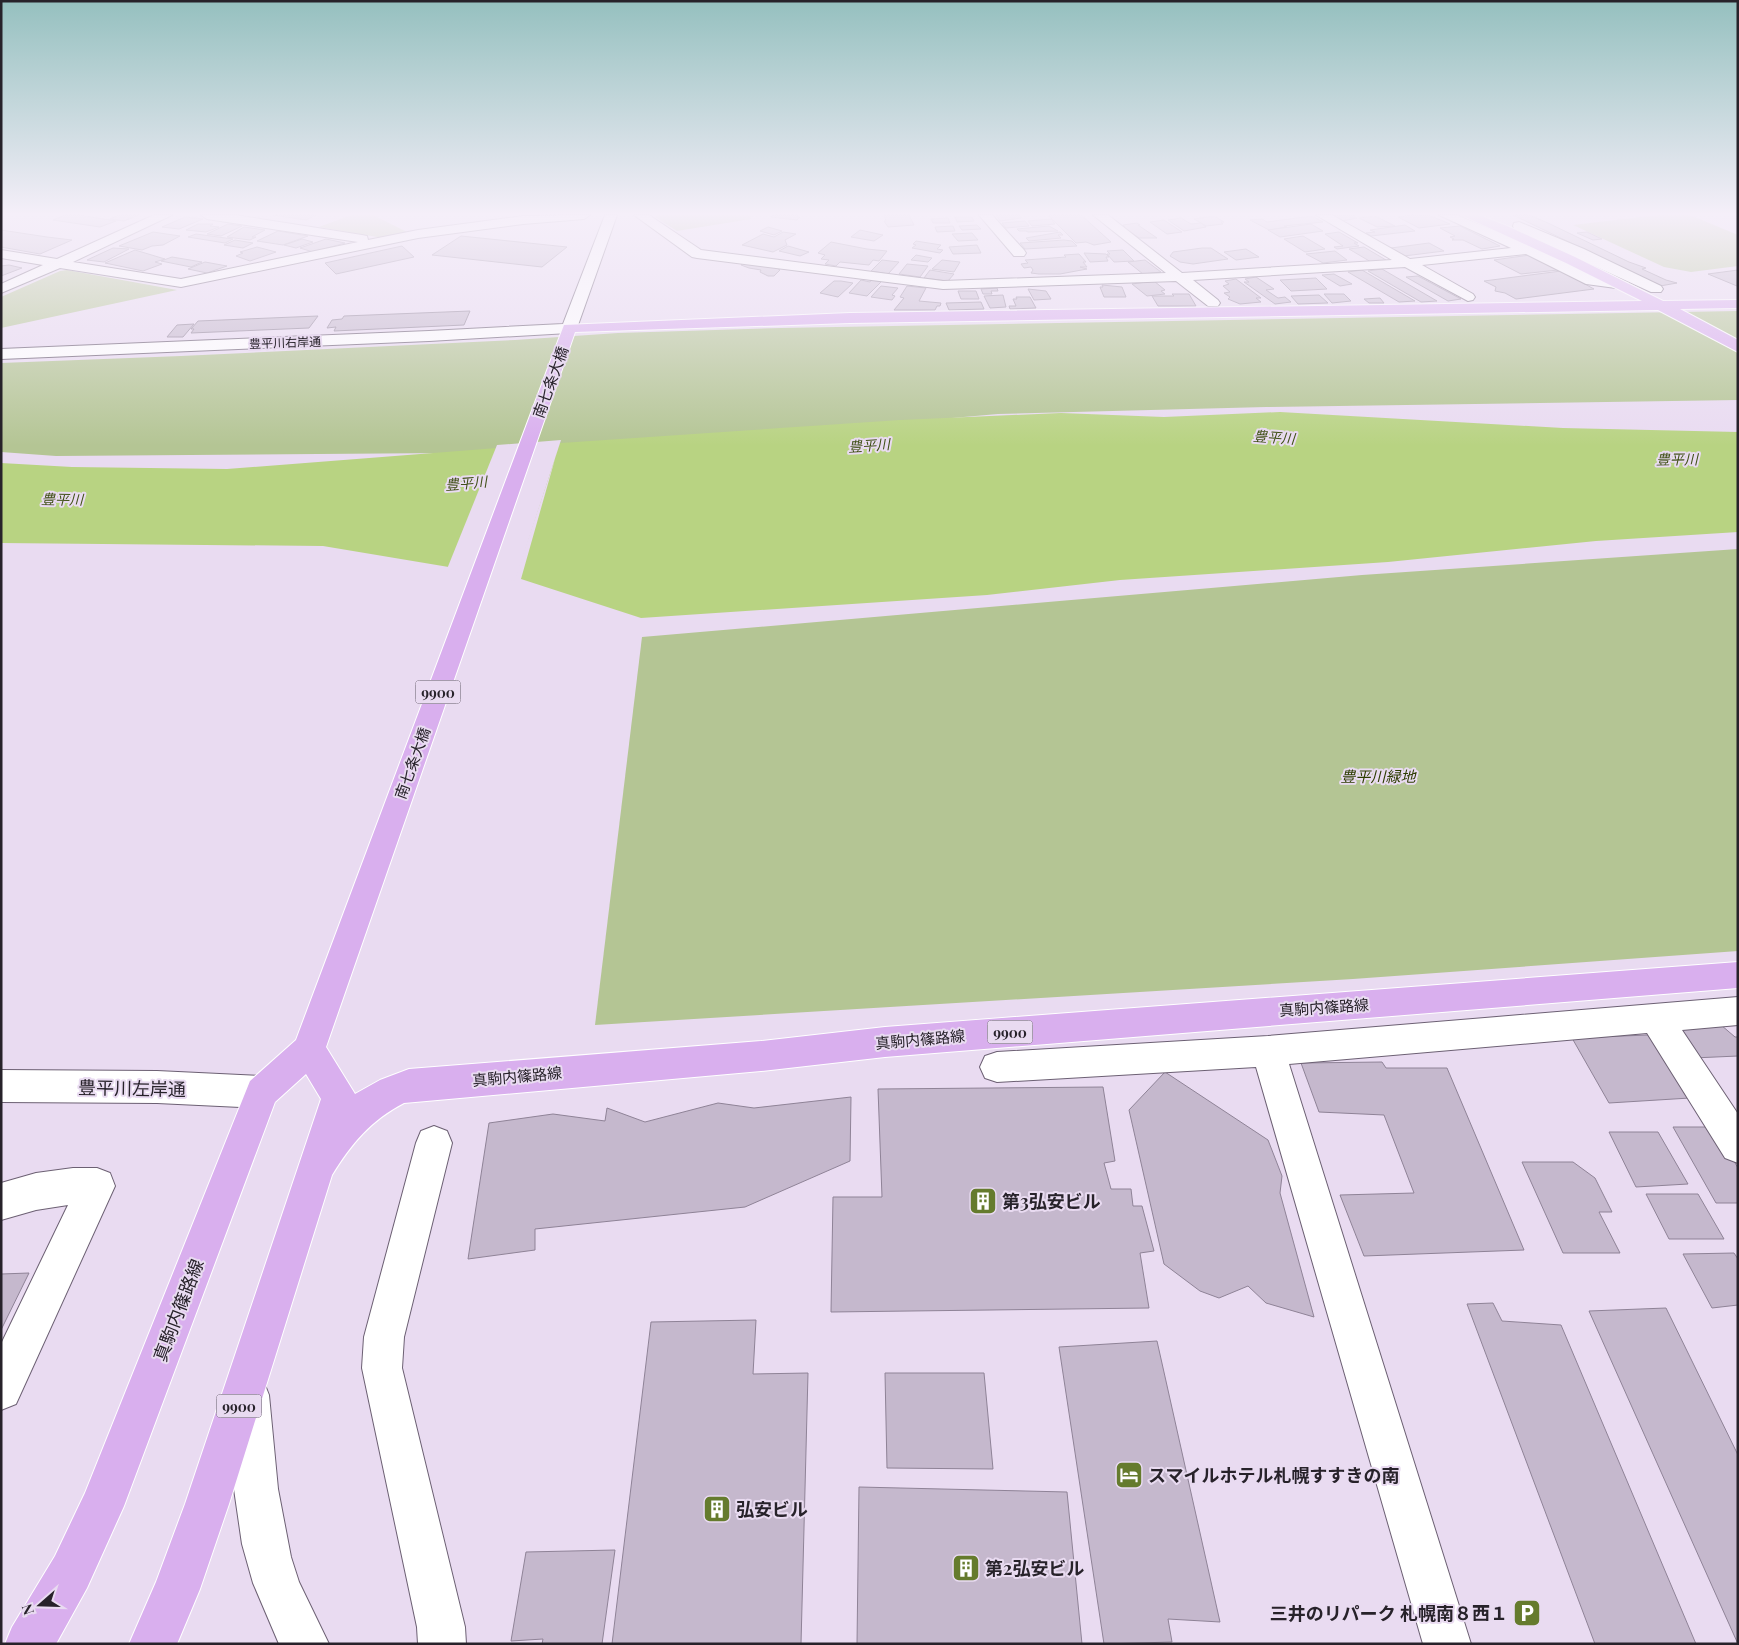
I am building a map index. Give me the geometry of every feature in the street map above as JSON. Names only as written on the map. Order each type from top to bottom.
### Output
[{"type":"main road","points":[[1637,292],[1738,346]]},
{"type":"main road","points":[[570,326],[850,318],[1668,308],[1738,304]]},
{"type":"main road","name":"南七条大橋","points":[[309,1049],[570,326]]},
{"type":"main road","name":"真駒内篠路線","points":[[317,1166],[339,1132],[363,1109],[387,1093],[410,1085],[761,1056],[885,1042],[1738,975]]},
{"type":"main road","name":"真駒内篠路線","points":[[29,1644],[71,1572],[102,1506],[262,1092],[309,1049],[339,1097],[207,1504],[177,1589],[153,1644]]},
{"type":"street","points":[[570,326],[583,292]]},
{"type":"street","points":[[1199,292],[1213,303]]},
{"type":"street","points":[[1459,292],[1468,297]]},
{"type":"street","name":"豊平川右岸通","points":[[1,354],[409,337],[570,326]]},
{"type":"street","points":[[998,1068],[1268,1051],[1738,1011]]},
{"type":"street","points":[[1655,1017],[1738,1146]]},
{"type":"street","points":[[1268,1051],[1447,1644]]},
{"type":"street","name":"豊平川左岸通","points":[[1,1086],[156,1087],[262,1092]]},
{"type":"street","points":[[434,1144],[384,1337],[382,1368],[441,1627],[442,1644]]},
{"type":"street","points":[[1,1202],[17,1195],[74,1186],[97,1186],[1,1389]]},
{"type":"street","points":[[247,1382],[256,1486],[265,1545],[278,1588],[306,1644]]},
{"type":"green space","points":[[13,292],[169,292],[1,328],[1,297]]},
{"type":"green space","points":[[1738,311],[1738,400],[1266,407],[998,414],[558,452],[56,456],[1,452],[1,363],[515,340],[618,333],[781,328]]},
{"type":"green space","name":"豊平川緑地","points":[[1738,549],[1738,951],[1353,979],[595,1025],[642,637],[1362,575]]},
{"type":"water","name":"豊平川","points":[[1280,412],[1563,428],[1738,432],[1738,532],[1596,541],[1388,562],[1120,580],[987,595],[641,618],[521,579],[555,459],[515,578],[323,546],[1,543],[1,463],[72,467],[227,469],[561,443],[900,420],[1061,413],[1164,417]]},
{"type":"pier","points":[[561,440],[515,581],[447,569],[497,445]]},
{"type":"building","points":[[821,292],[844,292],[838,297],[820,293]]},
{"type":"building","points":[[850,292],[871,292],[867,296],[849,293]]},
{"type":"building","points":[[876,292],[895,292],[892,295],[895,296],[892,300],[871,297]]},
{"type":"building","points":[[903,292],[924,292],[919,301],[941,303],[935,310],[894,310],[904,298],[900,297]]},
{"type":"building","points":[[958,292],[976,292],[979,299],[961,299]]},
{"type":"building","points":[[982,292],[991,292],[992,294],[983,294]]},
{"type":"building","points":[[1030,292],[1046,292],[1051,299],[1034,300]]},
{"type":"building","points":[[1102,292],[1124,292],[1126,297],[1104,297]]},
{"type":"building","points":[[1142,292],[1162,292],[1165,294],[1147,296]]},
{"type":"building","points":[[1253,292],[1261,298],[1256,298],[1261,302],[1240,304],[1228,299],[1230,297],[1224,293]]},
{"type":"building","points":[[1258,292],[1269,292],[1278,298],[1285,297],[1291,302],[1275,304]]},
{"type":"building","points":[[1382,292],[1399,292],[1415,301],[1399,302]]},
{"type":"building","points":[[1404,292],[1421,292],[1437,301],[1421,302]]},
{"type":"building","points":[[1432,292],[1447,292],[1461,299],[1448,301]]},
{"type":"building","points":[[1499,292],[1572,292],[1516,299]]},
{"type":"building","points":[[1172,294],[1189,294],[1196,306],[1158,306],[1152,296],[1174,296]]},
{"type":"building","points":[[1324,294],[1344,294],[1351,301],[1332,303]]},
{"type":"building","points":[[1003,295],[1006,307],[990,308],[984,296]]},
{"type":"building","points":[[1319,295],[1328,303],[1298,304],[1291,296]]},
{"type":"building","points":[[1016,297],[1030,297],[1036,308],[1010,309],[1009,306],[1016,306],[1013,299],[1017,299]]},
{"type":"building","points":[[1380,298],[1384,303],[1369,303],[1364,299]]},
{"type":"building","points":[[981,302],[984,309],[949,310],[946,303]]},
{"type":"building","points":[[470,311],[464,325],[334,331],[336,327],[327,328],[332,320],[342,319],[344,316]]},
{"type":"building","points":[[318,316],[309,328],[191,333],[194,329],[191,329],[198,321]]},
{"type":"building","points":[[194,324],[183,337],[167,337],[177,325]]},
{"type":"building","points":[[1721,1025],[1735,1037],[1738,1037],[1738,1056],[1693,1058],[1672,1028]]},
{"type":"building","points":[[1648,1035],[1690,1098],[1609,1103],[1572,1038]]},
{"type":"building","points":[[1382,1062],[1386,1068],[1447,1068],[1524,1250],[1364,1256],[1340,1195],[1414,1193],[1384,1115],[1319,1112],[1301,1063]]},
{"type":"building","points":[[1165,1072],[1268,1140],[1282,1176],[1280,1193],[1314,1317],[1266,1303],[1248,1286],[1219,1298],[1200,1291],[1164,1264],[1129,1110]]},
{"type":"building","name":"第3弘安ビル","points":[[1103,1087],[1115,1161],[1104,1163],[1111,1189],[1131,1189],[1133,1206],[1142,1206],[1154,1251],[1140,1253],[1149,1308],[831,1312],[833,1197],[882,1197],[878,1089]]},
{"type":"building","points":[[851,1097],[850,1161],[745,1207],[535,1229],[535,1250],[468,1259],[489,1123],[553,1114],[605,1121],[607,1108],[645,1122],[718,1103],[754,1108]]},
{"type":"building","points":[[1673,1127],[1714,1127],[1738,1168],[1738,1203],[1716,1203]]},
{"type":"building","points":[[1609,1132],[1658,1132],[1688,1184],[1636,1187]]},
{"type":"building","points":[[1522,1162],[1573,1162],[1595,1178],[1612,1212],[1599,1212],[1620,1253],[1563,1253]]},
{"type":"building","points":[[1646,1194],[1698,1194],[1724,1239],[1669,1239]]},
{"type":"building","points":[[1734,1253],[1738,1259],[1738,1305],[1712,1308],[1683,1254]]},
{"type":"building","points":[[29,1273],[1,1330],[1,1274]]},
{"type":"building","points":[[1493,1303],[1502,1321],[1561,1325],[1696,1644],[1595,1644],[1467,1304]]},
{"type":"building","points":[[1666,1308],[1738,1455],[1738,1644],[1589,1311]]},
{"type":"building","name":"弘安ビル","points":[[756,1320],[753,1374],[808,1373],[801,1644],[612,1644],[651,1322]]},
{"type":"building","points":[[1157,1341],[1220,1622],[1168,1619],[1172,1642],[1104,1644],[1059,1347]]},
{"type":"building","points":[[885,1373],[984,1373],[993,1469],[887,1468]]},
{"type":"building","name":"第2弘安ビル","points":[[859,1487],[1067,1492],[1082,1644],[857,1644]]},
{"type":"building","points":[[615,1550],[602,1644],[542,1644],[543,1639],[511,1641],[526,1552]]},
{"type":"place","name":"第3弘安ビル","points":[[983,1201]]},
{"type":"place","name":"スマイルホテル札幌すすきの南","points":[[1129,1475]]},
{"type":"place","name":"弘安ビル","points":[[717,1509]]},
{"type":"place","name":"第2弘安ビル","points":[[966,1568]]},
{"type":"place","name":"三井のリパーク 札幌南８西１","points":[[1527,1613]]}]
